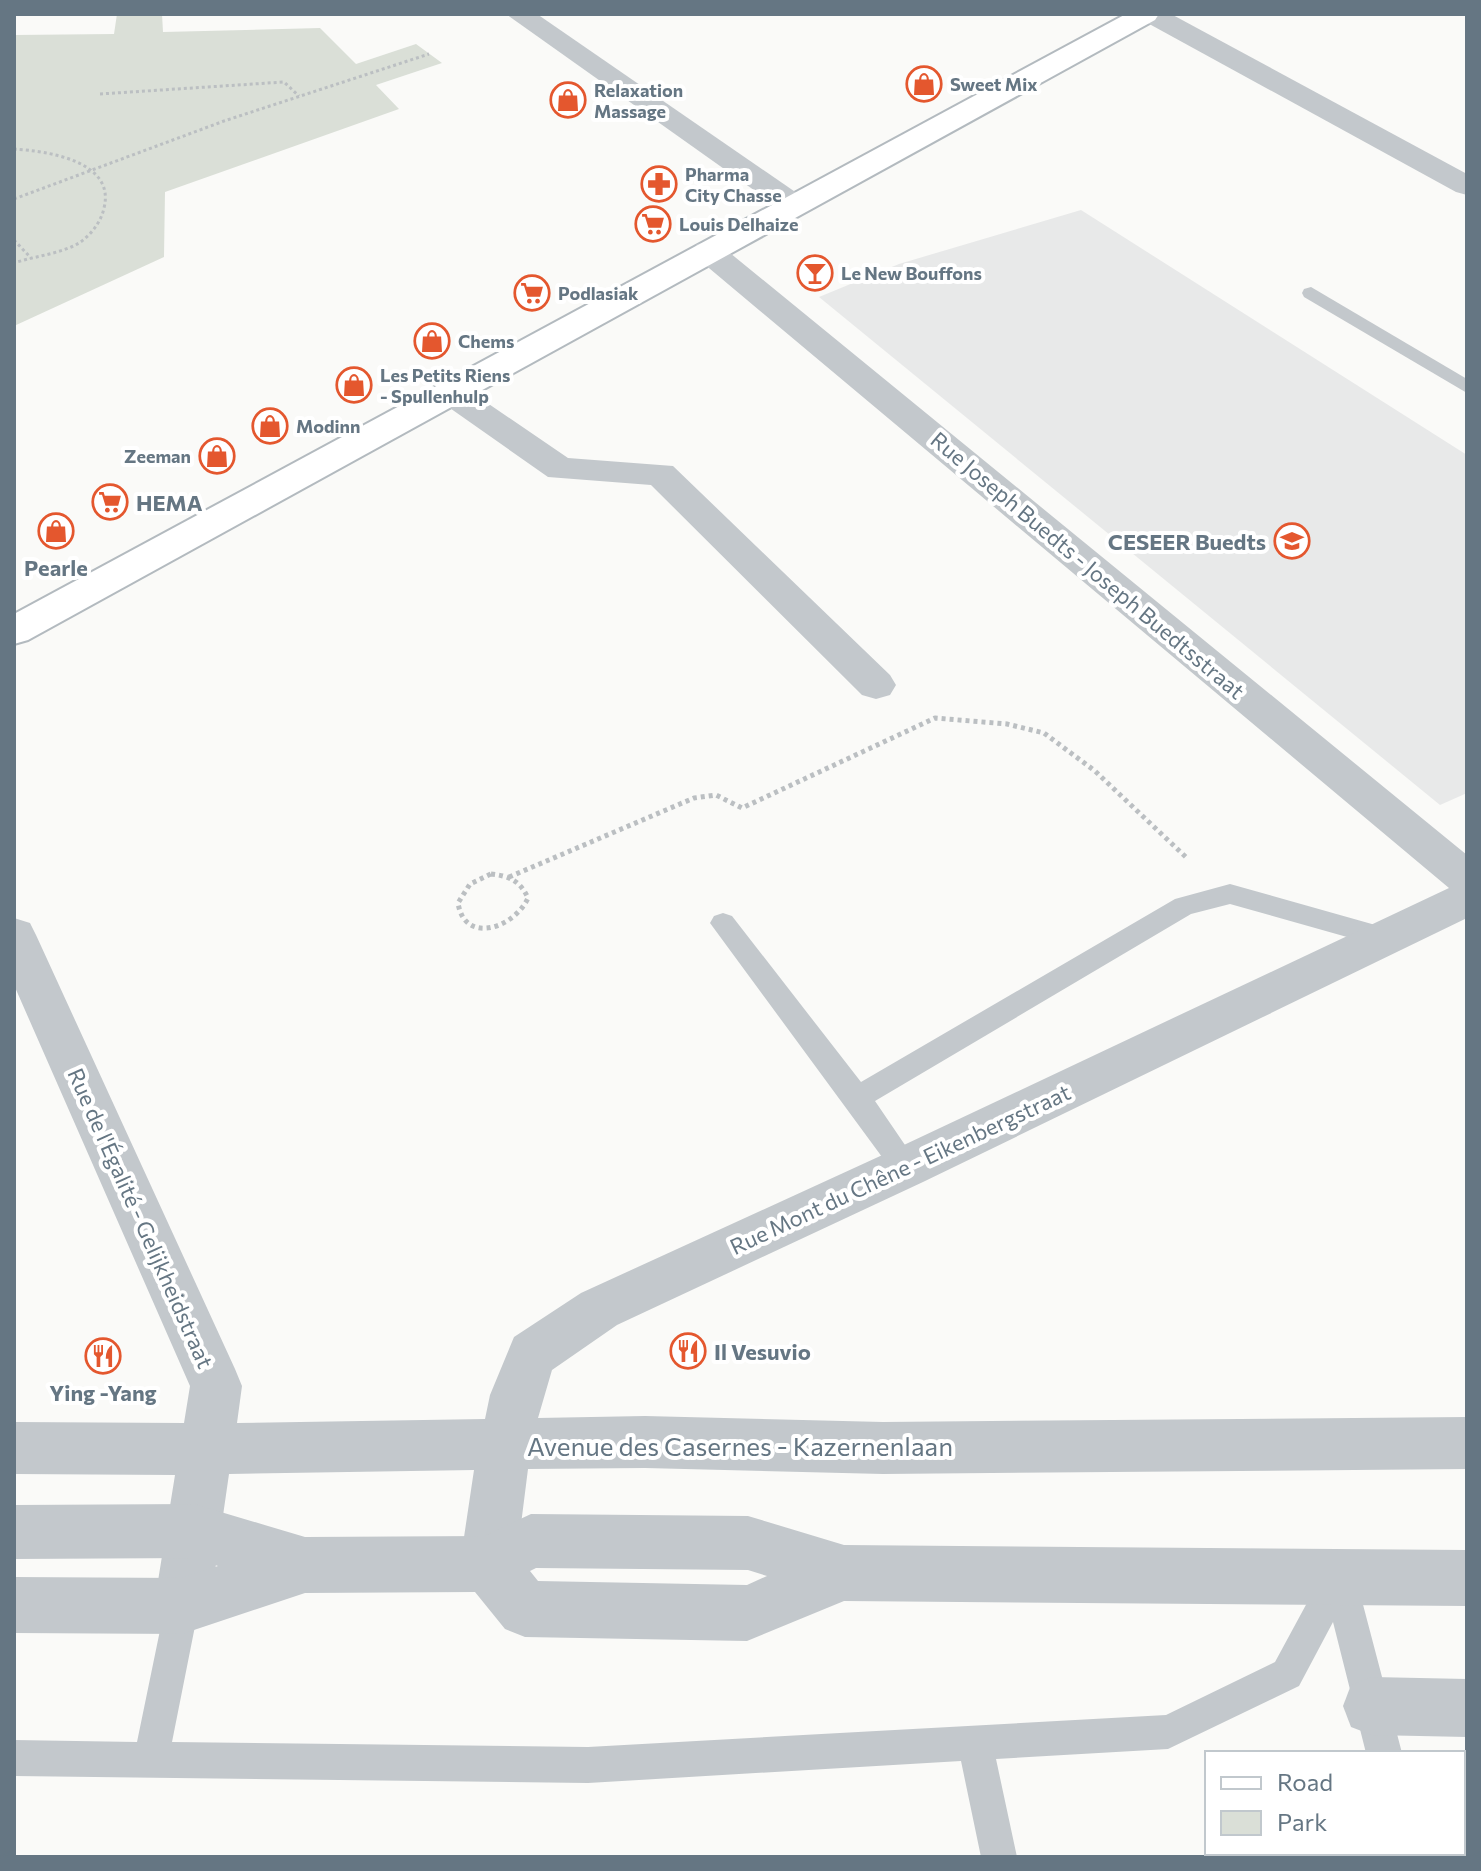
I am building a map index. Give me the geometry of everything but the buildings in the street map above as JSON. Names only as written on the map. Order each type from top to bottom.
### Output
[{"type":"main road","points":[[14,631],[793,204],[1148,14]]},
{"type":"street","points":[[519,14],[793,204]]},
{"type":"street","points":[[1148,14],[1467,186]]},
{"type":"street","name":"Rue Joseph Buedts - Joseph Buedtsstraat","points":[[708,251],[1467,879]]},
{"type":"street","points":[[449,392],[560,469],[661,474],[876,685]]},
{"type":"street","name":"Rue Mont du Chêne - Eikenbergstraat","points":[[488,1564],[497,1489],[516,1395],[532,1354],[599,1309],[906,1167],[1467,899]]},
{"type":"street","name":"Rue de l'Égalité - Gelijkheidstraat","points":[[14,935],[216,1386],[209,1448],[182,1606]]},
{"type":"street","name":"Avenue des Casernes - Kazernenlaan","points":[[14,1448],[645,1442],[883,1448],[1467,1443]]},
{"type":"street","points":[[14,1532],[194,1531],[305,1565],[488,1564],[525,1609],[747,1613],[844,1573],[1467,1578]]},
{"type":"street","points":[[14,1605],[182,1606],[305,1565]]},
{"type":"street","points":[[1378,1729],[1467,1708]]},
{"type":"lane","points":[[1311,293],[1467,387]]},
{"type":"lane","points":[[857,1098],[1184,906],[1230,894],[1386,938]]},
{"type":"lane","points":[[723,923],[906,1167]]},
{"type":"lane","points":[[1339,1578],[1378,1729]]},
{"type":"lane","points":[[14,1758],[588,1765],[1168,1732],[1287,1674],[1339,1578]]},
{"type":"lane","points":[[151,1760],[182,1606]]},
{"type":"lane","points":[[975,1743],[999,1857]]},
{"type":"path","points":[[14,199],[89,169],[429,54]]},
{"type":"path","points":[[100,94],[284,82],[299,96]]},
{"type":"path","points":[[14,149],[61,155],[89,169],[102,184],[105,209],[100,222],[79,243],[14,263]]},
{"type":"path","points":[[14,240],[31,258]]},
{"type":"path","points":[[509,877],[522,885],[528,898],[524,912],[511,923],[494,928],[476,925],[463,916],[458,903],[463,890],[475,879],[492,874],[509,877],[694,798],[716,795],[742,808],[935,718],[1007,724],[1044,733],[1095,771],[1193,865]]},
{"type":"shaded area","name":"CESEER Buedts","points":[[1081,210],[1467,455],[1467,793],[1440,805],[819,297],[899,264]]},
{"type":"green space","points":[[117,14],[162,14],[163,32],[320,28],[356,64],[416,44],[442,63],[376,85],[399,109],[165,192],[164,257],[14,326],[14,35],[114,34]]},
{"type":"place","name":"Sweet Mix","points":[[924,84]]},
{"type":"place","name":"Relaxation Massage","points":[[568,100]]},
{"type":"place","name":"Pharma City Chasse","points":[[659,184]]},
{"type":"place","name":"Louis Delhaize","points":[[653,224]]},
{"type":"place","name":"Le New Bouffons","points":[[815,273]]},
{"type":"place","name":"Podlasiak","points":[[532,293]]},
{"type":"place","name":"Chems","points":[[432,341]]},
{"type":"place","name":"Les Petits Riens - Spullenhulp","points":[[354,385]]},
{"type":"place","name":"Modinn","points":[[270,426]]},
{"type":"place","name":"Zeeman","points":[[217,456]]},
{"type":"place","name":"HEMA","points":[[110,502]]},
{"type":"place","name":"Pearle","points":[[56,531]]},
{"type":"place","name":"CESEER Buedts","points":[[1292,541]]},
{"type":"place","name":"Il Vesuvio","points":[[688,1351]]},
{"type":"place","name":"Ying -Yang","points":[[103,1356]]}]
